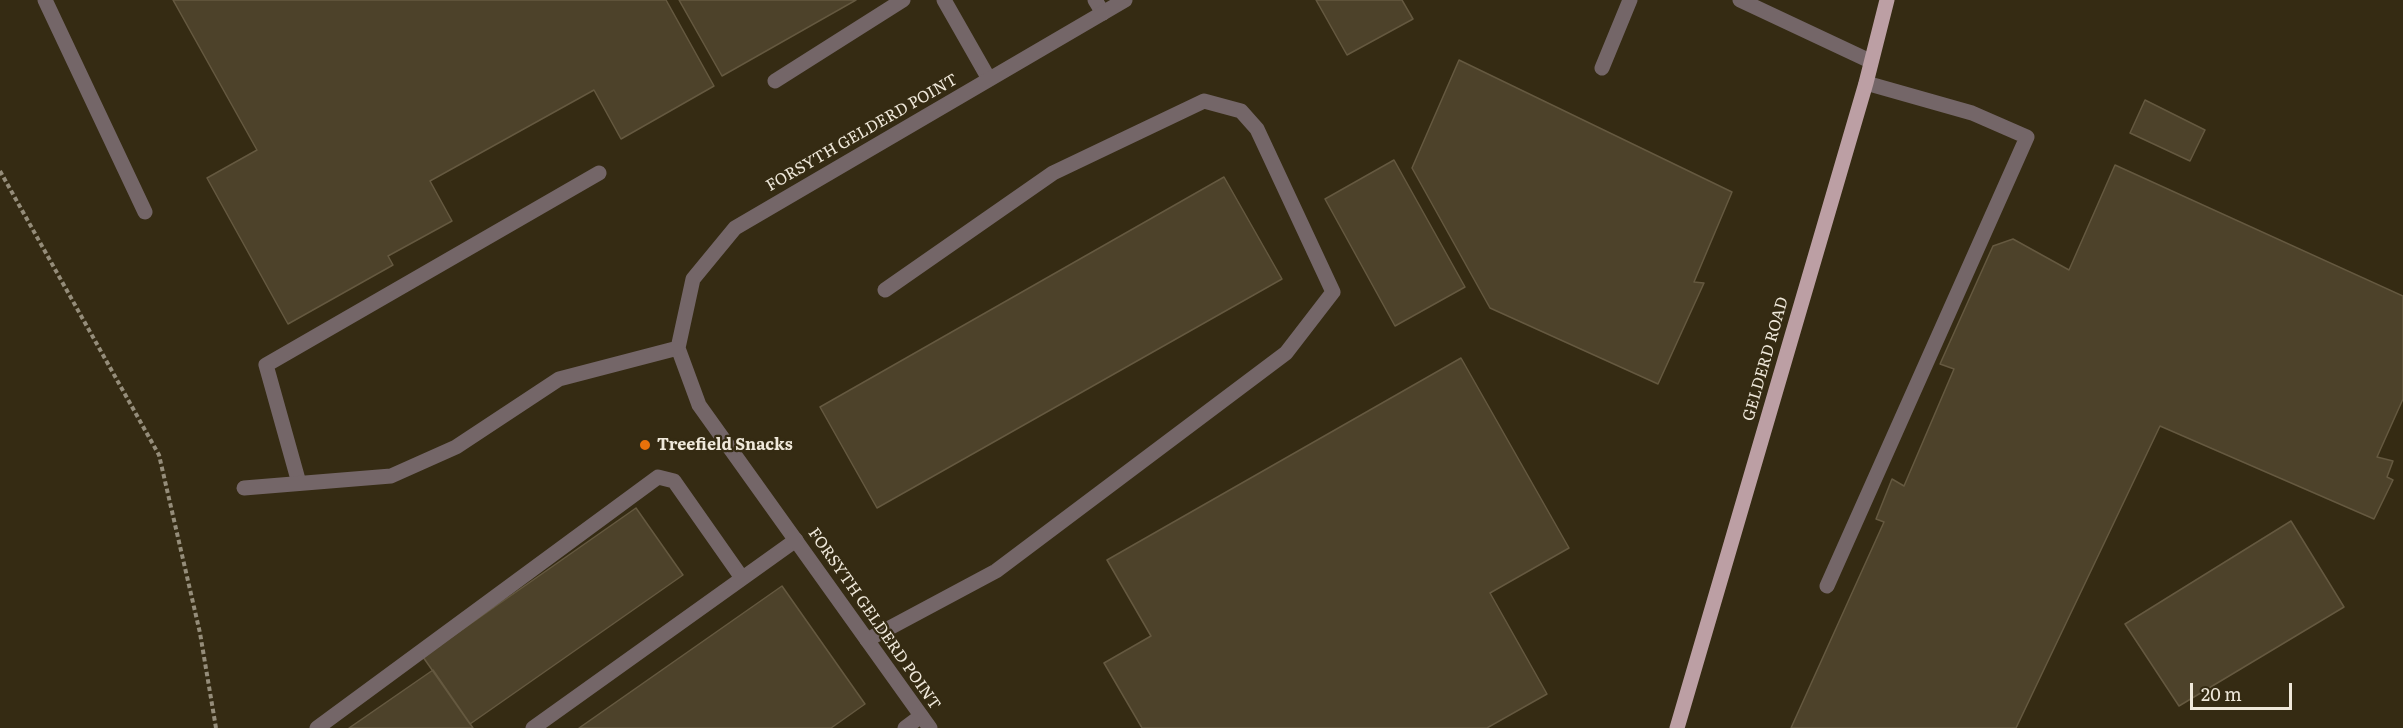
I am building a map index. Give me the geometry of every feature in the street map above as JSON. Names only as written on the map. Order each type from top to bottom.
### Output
[{"type":"main road","name":"GELDERD ROAD","points":[[1677,728],[1866,83],[1887,0]]},
{"type":"street","points":[[45,0],[145,212]]},
{"type":"street","points":[[775,81],[903,0]]},
{"type":"street","points":[[944,0],[989,79]]},
{"type":"street","name":"FORSYTH GELDERD POINT","points":[[925,722],[699,405],[678,348],[693,279],[735,228],[989,79],[1099,6],[1125,0]]},
{"type":"street","points":[[1602,68],[1630,0]]},
{"type":"street","points":[[1740,0],[1870,61]]},
{"type":"street","points":[[1827,586],[2027,137],[1972,113],[1866,83]]},
{"type":"street","points":[[867,640],[996,572],[1286,353],[1333,291],[1257,129],[1241,111],[1204,100],[1053,173],[885,290]]},
{"type":"street","points":[[299,483],[266,365],[599,173]]},
{"type":"street","points":[[244,488],[391,476],[456,447],[559,379],[678,348]]},
{"type":"street","points":[[318,728],[658,477],[674,481],[742,578]]},
{"type":"street","points":[[533,728],[796,540]]},
{"type":"street","points":[[905,728],[925,722]]},
{"type":"path","points":[[0,171],[159,454],[200,633],[216,728]]},
{"type":"building","points":[[173,0],[666,0],[714,86],[621,139],[594,90],[430,181],[452,221],[388,256],[393,265],[288,324],[207,178],[257,150]]},
{"type":"building","points":[[679,0],[856,0],[722,76]]},
{"type":"building","points":[[1316,0],[1402,0],[1413,19],[1347,55]]},
{"type":"building","points":[[1459,60],[1732,192],[1694,282],[1704,283],[1658,384],[1490,308],[1412,168]]},
{"type":"building","points":[[2145,100],[2205,130],[2190,161],[2130,133]]},
{"type":"building","points":[[1394,160],[1465,287],[1395,326],[1325,199]]},
{"type":"building","points":[[2115,165],[2403,296],[2403,399],[2377,457],[2393,461],[2387,477],[2393,480],[2374,519],[2160,426],[2016,728],[1791,728],[1884,522],[1876,519],[1892,479],[1904,486],[1954,369],[1940,364],[1993,246],[2013,239],[2069,270]]},
{"type":"building","points":[[1224,177],[1282,279],[877,508],[820,407]]},
{"type":"building","points":[[1461,358],[1569,548],[1490,593],[1547,694],[1487,728],[1142,728],[1104,663],[1151,636],[1107,560]]},
{"type":"building","points":[[636,508],[683,575],[470,724],[423,657]]},
{"type":"building","points":[[2291,521],[2344,607],[2179,706],[2125,624]]},
{"type":"building","points":[[782,586],[865,704],[831,728],[579,728]]},
{"type":"building","points":[[433,670],[473,728],[349,728]]},
{"type":"place","name":"Treefield Snacks","points":[[645,445]]}]
